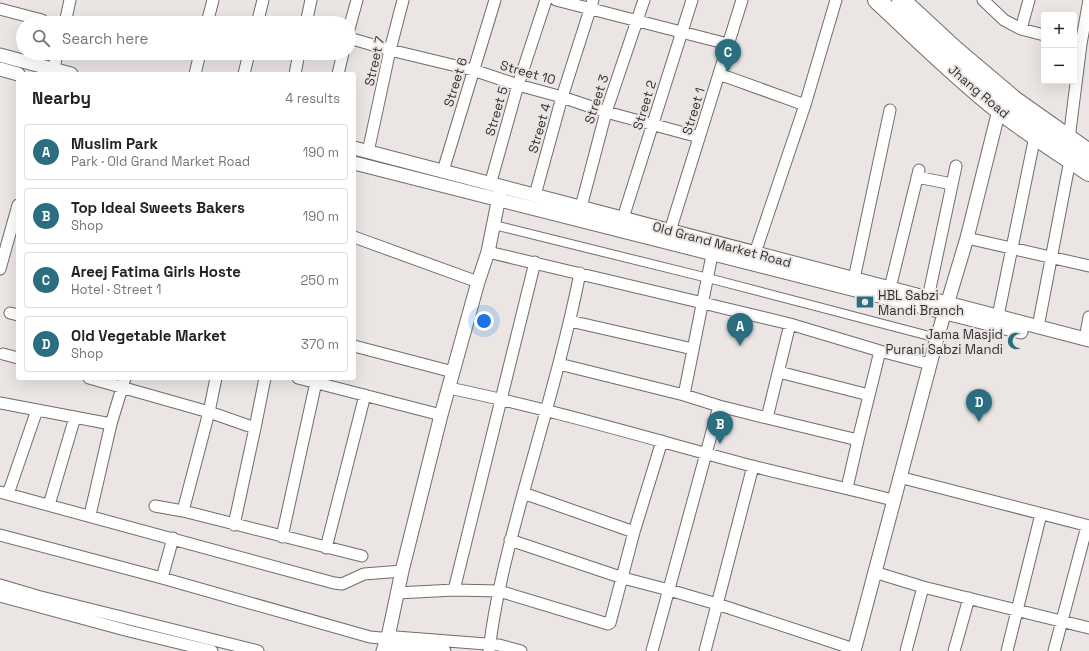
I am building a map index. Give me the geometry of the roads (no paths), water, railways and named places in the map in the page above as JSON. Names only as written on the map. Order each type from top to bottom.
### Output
[{"type":"highway","name":"Jhang Road","points":[[877,0],[942,61],[999,110],[1089,172]]},
{"type":"highway","name":"Jhang Road","points":[[901,0],[954,49],[1014,100],[1089,152]]},
{"type":"street","points":[[67,16],[70,0]]},
{"type":"street","points":[[209,16],[213,0]]},
{"type":"street","points":[[262,16],[263,0]]},
{"type":"street","points":[[308,16],[311,0]]},
{"type":"street","points":[[353,16],[357,0]]},
{"type":"street","name":"Street 7","points":[[368,152],[390,50],[404,0]]},
{"type":"street","name":"Street 6","points":[[443,171],[495,0]]},
{"type":"street","name":"Street 5","points":[[496,190],[518,85],[546,0]]},
{"type":"street","points":[[556,0],[592,4],[638,21],[728,44]]},
{"type":"street","name":"Street 3","points":[[581,207],[606,112],[644,0]]},
{"type":"street","name":"Street 2","points":[[623,218],[692,0]]},
{"type":"street","name":"Street 1","points":[[670,231],[742,0]]},
{"type":"street","points":[[755,253],[805,105],[836,0]]},
{"type":"street","points":[[983,0],[1004,20],[1021,29],[1041,34]]},
{"type":"street","points":[[1021,29],[1029,0]]},
{"type":"street","points":[[1069,139],[1081,45],[1089,0]]},
{"type":"street","name":"Street 4","points":[[535,195],[562,97],[592,4]]},
{"type":"street","points":[[0,9],[27,16]]},
{"type":"street","name":"Street 10","points":[[356,40],[390,50],[473,70],[606,112],[699,137]]},
{"type":"street","points":[[0,55],[53,72],[56,60]]},
{"type":"street","points":[[195,72],[198,60]]},
{"type":"street","points":[[244,72],[247,60]]},
{"type":"street","points":[[295,72],[298,60]]},
{"type":"street","points":[[338,72],[341,60]]},
{"type":"street","points":[[0,69],[16,73]]},
{"type":"street","points":[[719,74],[805,105]]},
{"type":"street","points":[[854,279],[890,110]]},
{"type":"street","points":[[510,540],[623,578],[717,604],[854,650],[937,338],[967,238],[999,110]]},
{"type":"street","points":[[998,316],[1035,136]]},
{"type":"street","name":"Old Grand Market Road","points":[[356,149],[443,171],[496,190],[714,248],[1088,343]]},
{"type":"street","points":[[1038,327],[1070,160]]},
{"type":"street","name":"Old Grand Market Road","points":[[356,163],[496,190],[535,195],[670,231],[714,248],[755,253],[928,298],[947,308],[998,316],[1088,343]]},
{"type":"street","points":[[928,298],[956,166]]},
{"type":"street","points":[[890,288],[918,173],[952,184]]},
{"type":"street","points":[[385,642],[440,415],[488,252],[494,225],[496,190]]},
{"type":"street","points":[[0,269],[4,244],[16,211]]},
{"type":"street","points":[[494,225],[708,278],[937,338]]},
{"type":"street","points":[[356,238],[478,282]]},
{"type":"street","points":[[967,238],[1089,266]]},
{"type":"street","points":[[684,395],[714,248]]},
{"type":"street","points":[[488,252],[790,324],[880,351],[930,364]]},
{"type":"street","points":[[454,590],[535,262]]},
{"type":"street","points":[[489,648],[499,590],[510,540],[559,364],[580,273]]},
{"type":"street","points":[[1088,343],[1089,317]]},
{"type":"street","points":[[570,321],[693,349]]},
{"type":"street","points":[[767,418],[790,324]]},
{"type":"street","points":[[356,347],[453,372]]},
{"type":"street","points":[[847,488],[880,351]]},
{"type":"street","points":[[3,354],[16,357]]},
{"type":"street","points":[[559,364],[684,395],[718,406],[858,440]]},
{"type":"street","points":[[779,372],[869,395]]},
{"type":"street","points":[[103,380],[124,383],[256,428]]},
{"type":"street","points":[[183,511],[209,412],[216,380]]},
{"type":"street","points":[[234,525],[256,428],[265,380]]},
{"type":"street","points":[[307,380],[440,415]]},
{"type":"street","points":[[282,537],[316,382]]},
{"type":"street","points":[[90,515],[112,424],[124,383]]},
{"type":"street","points":[[449,388],[502,399],[753,466],[893,500]]},
{"type":"street","points":[[326,548],[365,395]]},
{"type":"street","points":[[0,403],[112,424]]},
{"type":"street","points":[[652,651],[718,406]]},
{"type":"street","points":[[37,410],[4,493],[90,515],[334,583],[342,584],[364,574],[402,571]]},
{"type":"street","points":[[49,505],[75,417]]},
{"type":"street","points":[[397,593],[454,590],[499,590],[608,624],[612,621],[634,532],[662,441]]},
{"type":"street","points":[[705,651],[753,466]]},
{"type":"street","points":[[899,477],[1088,526],[1054,651]]},
{"type":"street","points":[[524,493],[634,532]]},
{"type":"street","points":[[155,506],[183,511],[362,556]]},
{"type":"street","points":[[1007,651],[1041,514]]},
{"type":"street","points":[[0,535],[162,578],[370,637],[392,646],[446,651]]},
{"type":"street","points":[[162,578],[173,538]]},
{"type":"street","points":[[874,572],[923,587],[1089,628]]},
{"type":"street","points":[[0,585],[258,651]]},
{"type":"street","points":[[906,651],[923,587]]},
{"type":"street","points":[[0,596],[129,631],[212,651]]},
{"type":"street","points":[[954,651],[969,598]]},
{"type":"street","points":[[129,631],[132,620]]},
{"type":"street","points":[[385,642],[489,648],[499,645],[521,651]]},
{"type":"place","name":"Areej Fatima Girls Hoste","points":[[728,72]]},
{"type":"place","name":"HBL Sabzi Mandi Branch","points":[[865,302]]},
{"type":"place","name":"Jama Masjid Purani Sabzi Mandi","points":[[1016,341]]},
{"type":"place","name":"Muslim Park","points":[[740,346]]},
{"type":"place","name":"Old Vegetable Market","points":[[979,422]]},
{"type":"place","name":"Top Ideal Sweets Bakers","points":[[720,444]]}]
